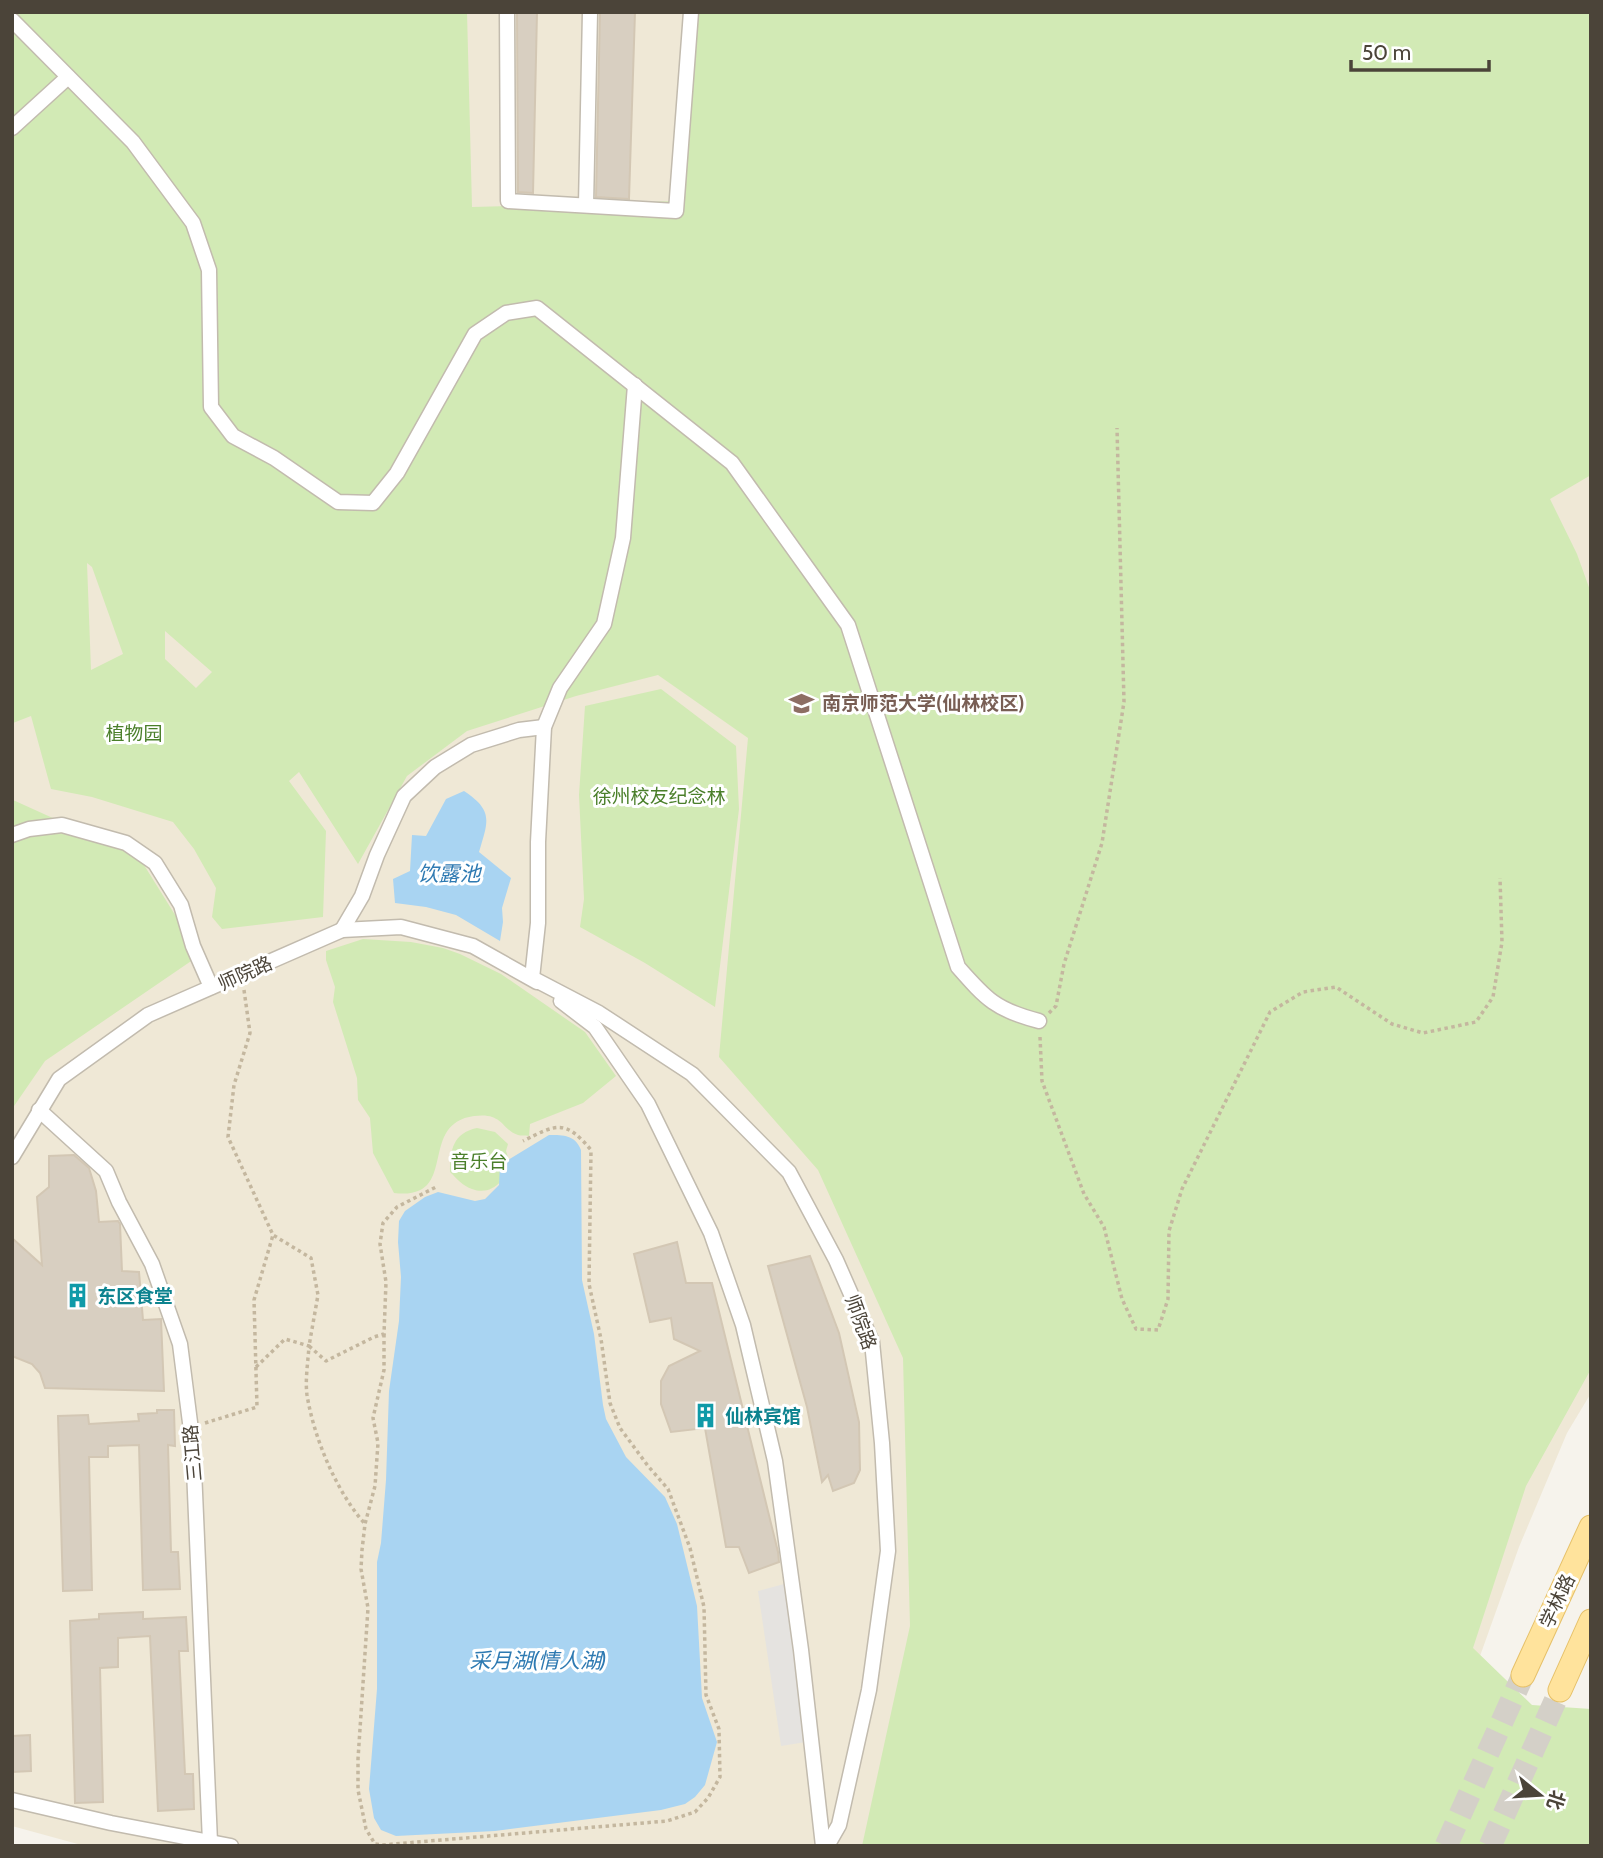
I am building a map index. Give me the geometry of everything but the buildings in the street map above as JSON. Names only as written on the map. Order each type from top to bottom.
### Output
[{"type":"main road","name":"学林路","points":[[1523,1675],[1591,1527]]},
{"type":"main road","name":"学林路","points":[[1560,1690],[1591,1621]]},
{"type":"street","points":[[507,12],[508,201],[676,211],[691,12]]},
{"type":"street","points":[[586,205],[590,12]]},
{"type":"street","points":[[12,20],[133,142],[193,223],[209,270],[211,407],[233,436],[274,458],[338,502],[373,503],[397,473],[475,334],[506,313],[537,309],[732,463],[848,625],[958,967],[986,999],[1018,1016],[1039,1021]]},
{"type":"street","points":[[12,128],[68,77]]},
{"type":"street","points":[[532,978],[538,923],[538,842],[544,727],[560,688],[604,624],[623,538],[635,385]]},
{"type":"street","points":[[342,930],[362,897],[377,855],[404,796],[435,767],[471,745],[519,730],[544,727]]},
{"type":"street","points":[[12,835],[29,829],[62,825],[126,843],[155,863],[181,905],[193,946],[211,987]]},
{"type":"street","name":"师院路","points":[[12,1157],[59,1079],[148,1015],[342,930],[401,927],[473,946],[599,1013],[692,1074],[789,1172],[836,1260],[872,1342],[882,1443],[888,1550],[869,1690],[839,1825],[825,1846]]},
{"type":"street","name":"师院路","points":[[532,978],[595,1027],[648,1104],[712,1233],[743,1325],[775,1461],[825,1846]]},
{"type":"street","name":"三江路","points":[[39,1110],[106,1171],[152,1264],[180,1344],[190,1427],[210,1842]]},
{"type":"street","points":[[12,1800],[231,1846]]},
{"type":"path","points":[[1117,428],[1124,702],[1101,843],[1064,964],[1056,1006],[1039,1021],[1042,1081],[1084,1194],[1104,1227],[1122,1299],[1136,1329],[1158,1330],[1168,1299],[1169,1231],[1182,1189],[1270,1012],[1303,992],[1336,987],[1392,1024],[1423,1032],[1476,1022],[1493,997],[1502,942],[1500,878]]},
{"type":"path","points":[[242,974],[250,1033],[234,1085],[228,1137],[273,1235],[311,1258],[318,1295],[309,1346],[307,1393],[318,1442],[355,1512],[365,1524]]},
{"type":"path","points":[[436,1186],[397,1208],[383,1223],[380,1244],[386,1282],[384,1370],[373,1418],[378,1443],[375,1486],[365,1524],[361,1569],[368,1608],[361,1691],[358,1790],[366,1829],[375,1844],[667,1821],[695,1812],[708,1798],[720,1777],[721,1755],[719,1729],[706,1695],[704,1607],[690,1548],[668,1489],[620,1428],[610,1403],[601,1339],[589,1284],[591,1150],[570,1129],[560,1126],[550,1127],[523,1141]]},
{"type":"path","points":[[190,1427],[257,1407],[254,1300],[273,1235]]},
{"type":"path","points":[[256,1367],[285,1339],[309,1346],[326,1361],[384,1334]]},
{"type":"shaded area","name":"南京师范大学(仙林校区)","points":[[12,12],[1591,12],[1591,1393],[1567,1433],[1519,1547],[1475,1670],[1393,1846],[85,1846],[12,1826]]},
{"type":"shaded area","points":[[784,1584],[806,1742],[781,1746],[758,1591]]},
{"type":"green space","name":"南京师范大学(仙林校区)","points":[[12,12],[467,12],[472,207],[678,201],[697,12],[1591,12],[1591,475],[1550,499],[1577,554],[1591,593],[1591,1369],[1526,1486],[1473,1648],[1532,1705],[1591,1709],[1591,1846],[862,1846],[910,1626],[903,1358],[818,1170],[719,1057],[748,738],[658,675],[576,696],[467,731],[407,776],[358,864],[299,772],[289,781],[326,831],[323,917],[222,929],[212,917],[216,888],[194,849],[173,822],[92,797],[51,789],[31,716],[13,723],[13,800],[139,857],[200,955],[45,1061],[12,1109]],"holes":[[[87,563],[92,567],[123,654],[91,670]],[[165,631],[212,672],[196,688],[165,659]]]},
{"type":"green space","name":"徐州校友纪念林","points":[[661,689],[736,746],[739,809],[715,1007],[645,963],[580,927],[584,899],[579,795],[585,706]]},
{"type":"green space","points":[[363,939],[411,942],[443,948],[501,974],[585,1032],[616,1076],[583,1103],[530,1124],[529,1136],[512,1132],[491,1116],[474,1116],[457,1122],[446,1133],[427,1185],[414,1192],[394,1193],[373,1153],[370,1118],[358,1100],[357,1078],[333,1002],[335,987],[326,960],[326,951]]},
{"type":"green space","name":"音乐台","points":[[477,1128],[495,1132],[508,1144],[508,1167],[505,1175],[495,1186],[480,1191],[466,1186],[450,1172],[454,1144],[463,1134]]},
{"type":"water","name":"饮露池","points":[[464,791],[480,805],[486,817],[479,852],[511,878],[502,908],[500,941],[456,915],[395,903],[393,879],[410,871],[412,835],[426,836],[446,799]]},
{"type":"water","name":"采月湖(情人湖)","points":[[549,1135],[572,1139],[581,1150],[582,1280],[594,1334],[606,1419],[626,1457],[665,1497],[677,1524],[697,1606],[702,1698],[717,1742],[705,1785],[685,1804],[661,1810],[495,1831],[396,1836],[381,1830],[374,1818],[369,1789],[377,1689],[377,1562],[386,1480],[389,1391],[399,1321],[399,1221],[405,1211],[425,1197],[438,1192],[475,1201],[485,1199],[499,1185],[500,1165]]},
{"type":"tunnel","points":[[1446,1846],[1523,1675]]},
{"type":"tunnel","points":[[1490,1846],[1560,1690]]},
{"type":"place","name":"南京师范大学(仙林校区)","points":[[802,703]]},
{"type":"place","name":"东区食堂","points":[[77,1296]]},
{"type":"place","name":"仙林宾馆","points":[[705,1416]]},
{"type":"park label","name":"植物园","points":[[134,733]]}]
